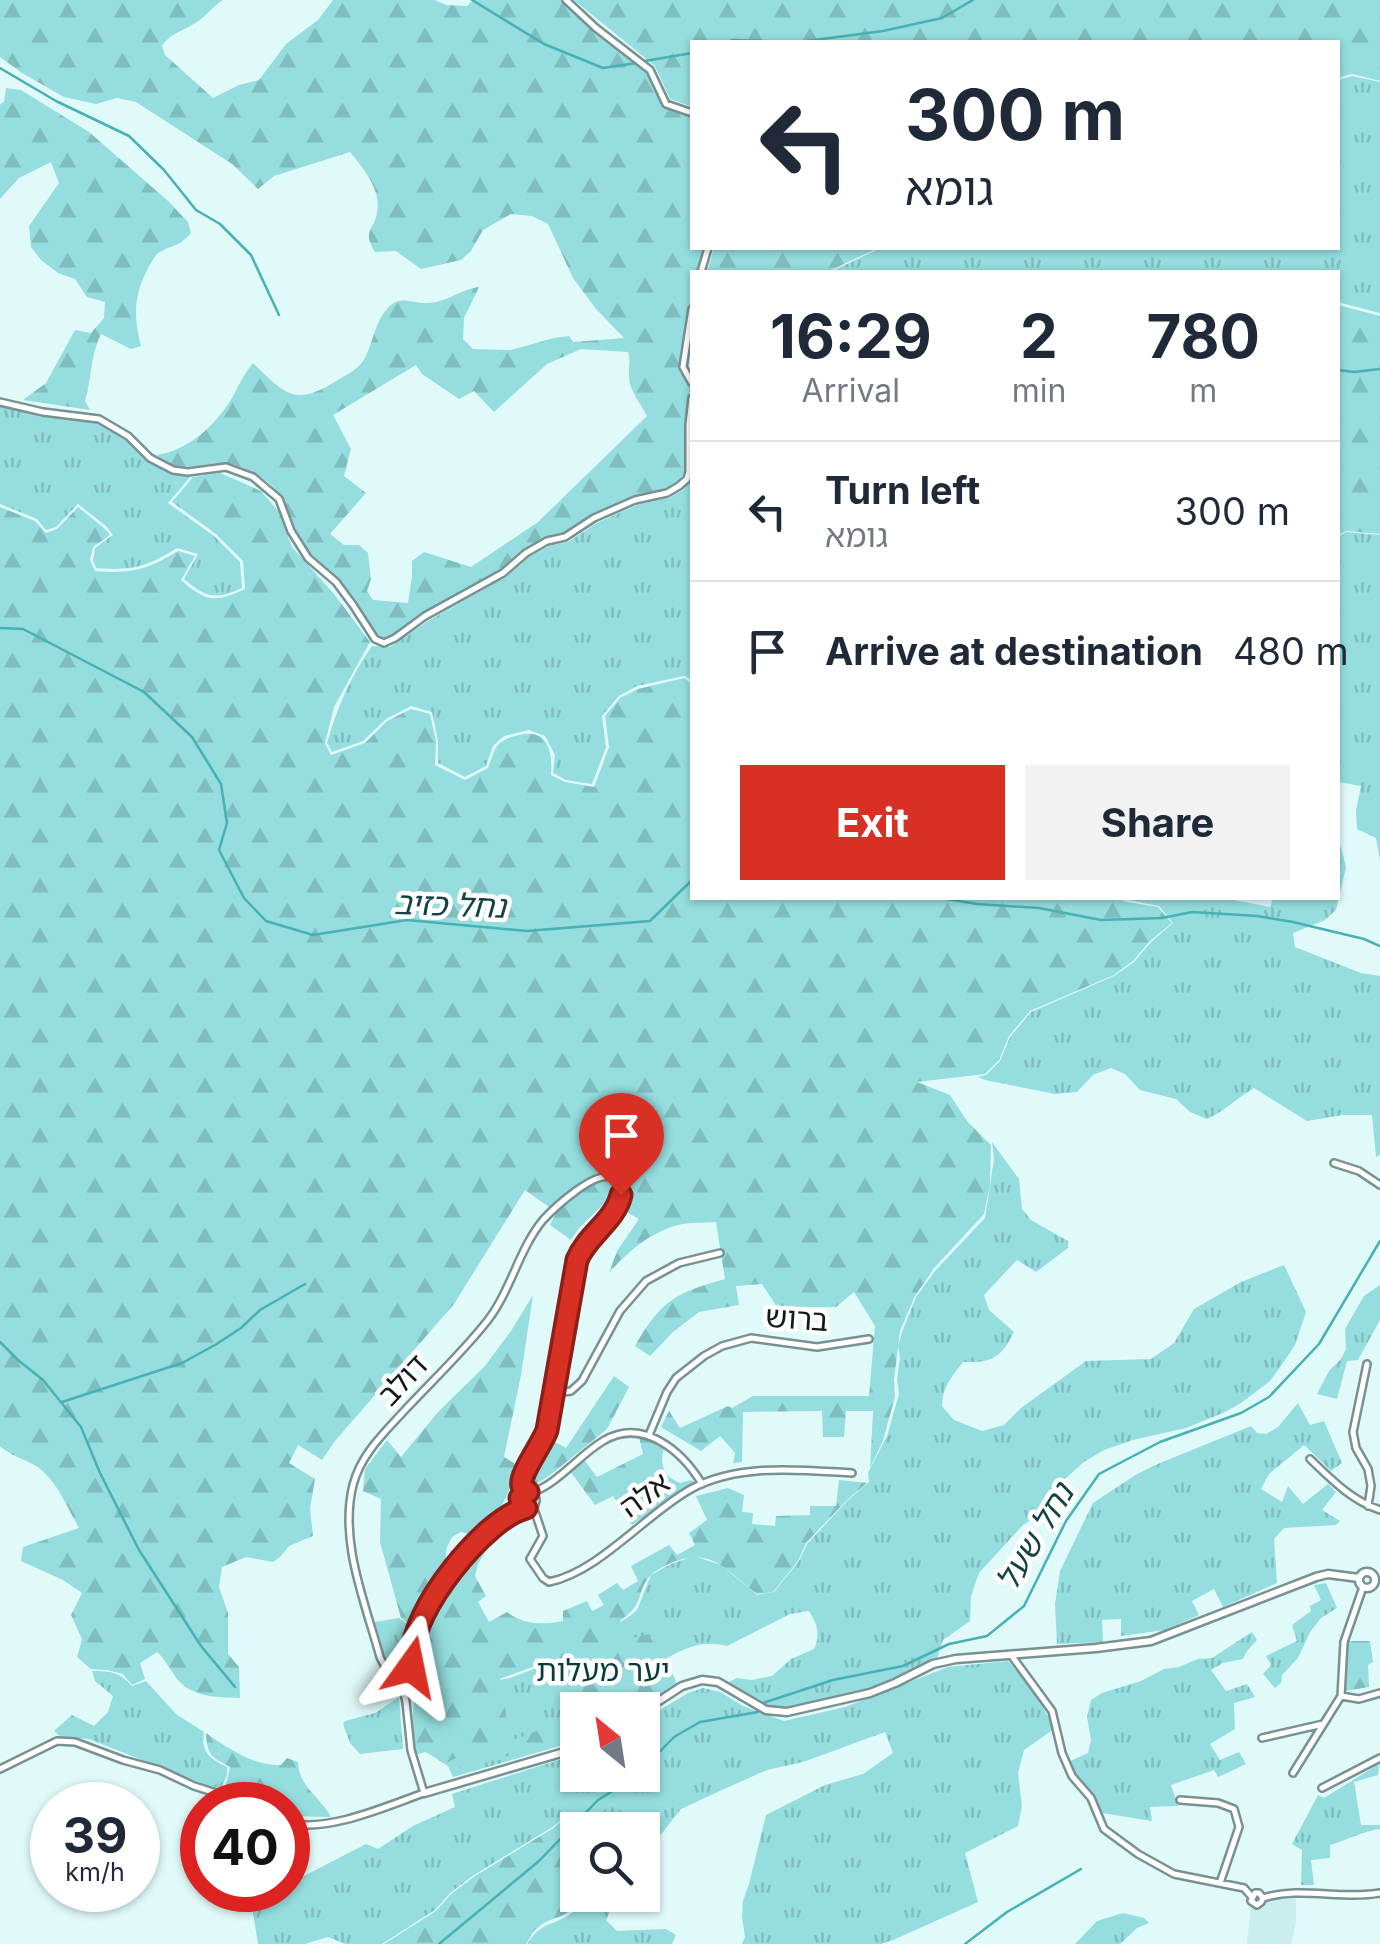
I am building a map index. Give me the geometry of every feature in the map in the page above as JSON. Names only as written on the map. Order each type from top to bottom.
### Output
[{"type":"main road","points":[[1364,1572],[1377,1579],[1371,1587],[1359,1583],[1364,1572]]},
{"type":"main road","points":[[660,1700],[682,1686],[702,1680],[718,1682],[766,1710],[814,1708],[895,1684],[933,1664],[1151,1641],[1316,1577],[1328,1574],[1359,1578]]},
{"type":"main road","points":[[424,1793],[560,1753]]},
{"type":"street","points":[[566,0],[650,70],[666,104],[690,112]]},
{"type":"street","points":[[690,323],[683,368],[690,379]]},
{"type":"street","points":[[0,402],[99,419],[172,470],[226,467],[253,477],[279,499],[291,531],[308,558],[344,594],[375,639],[384,643],[503,572],[547,540],[565,536],[635,500],[680,486],[689,472],[690,412]]},
{"type":"street","points":[[1334,1164],[1359,1172],[1380,1185]]},
{"type":"street","name":"דולב","points":[[400,1683],[380,1657],[351,1544],[350,1500],[358,1470],[377,1440],[491,1316],[541,1222],[589,1182],[602,1176],[614,1179],[620,1190],[618,1206],[588,1240],[577,1260],[554,1393]]},
{"type":"street","points":[[520,1500],[522,1478],[544,1439],[554,1393],[570,1392],[582,1382],[620,1311],[646,1281],[679,1263],[720,1253]]},
{"type":"street","name":"ברוש","points":[[649,1436],[676,1378],[722,1346],[750,1338],[817,1346],[869,1339]]},
{"type":"street","points":[[1367,1364],[1354,1432],[1356,1448],[1368,1468],[1368,1506]]},
{"type":"street","points":[[507,1516],[531,1505],[545,1487],[606,1439],[625,1434],[649,1436],[673,1450],[702,1484]]},
{"type":"street","points":[[1310,1459],[1340,1488],[1380,1510]]},
{"type":"street","name":"אלה","points":[[531,1505],[543,1536],[530,1560],[546,1582],[556,1581],[607,1552],[702,1484],[766,1471],[852,1473]]},
{"type":"street","points":[[522,1478],[522,1485],[530,1492],[531,1505]]},
{"type":"street","points":[[310,1825],[373,1811],[424,1793],[410,1750],[406,1702],[400,1683],[422,1622],[445,1578],[472,1545],[507,1516],[523,1494],[545,1487]]},
{"type":"street","points":[[520,1500],[531,1505]]},
{"type":"street","points":[[1293,1773],[1340,1696],[1344,1642],[1363,1587]]},
{"type":"street","points":[[406,1702],[421,1676],[412,1653]]},
{"type":"street","points":[[1010,1655],[1052,1711],[1072,1776],[1091,1798],[1104,1829],[1138,1854],[1181,1877],[1244,1888],[1251,1896],[1257,1893],[1262,1898],[1281,1892],[1380,1894]]},
{"type":"street","points":[[386,1669],[418,1670]]},
{"type":"street","points":[[400,1683],[416,1687]]},
{"type":"street","points":[[1340,1696],[1358,1699],[1380,1693]]},
{"type":"street","points":[[1262,1738],[1322,1724]]},
{"type":"street","points":[[0,1769],[57,1741],[75,1742],[186,1782]]},
{"type":"street","points":[[1322,1788],[1380,1758]]},
{"type":"street","points":[[1180,1800],[1218,1803],[1234,1809],[1239,1827],[1220,1883]]},
{"type":"shaded area","points":[[1252,1893],[1296,1899],[1291,1944],[1247,1944]]},
{"type":"green space","points":[[0,0],[223,0],[162,46],[165,55],[213,98],[259,80],[286,44],[318,20],[333,0],[435,0],[467,6],[473,0],[561,0],[648,73],[664,106],[690,116],[690,250],[704,250],[699,270],[690,270],[690,305],[679,368],[690,384],[685,424],[686,471],[666,490],[634,497],[593,515],[564,534],[546,537],[501,570],[423,613],[394,635],[378,636],[349,592],[301,541],[282,498],[265,480],[234,465],[172,465],[157,455],[180,448],[210,427],[253,363],[292,394],[311,393],[348,374],[363,361],[385,312],[399,301],[434,302],[479,287],[464,318],[463,339],[473,349],[511,350],[569,336],[573,342],[624,338],[573,278],[548,224],[532,216],[511,214],[483,230],[461,260],[421,269],[396,251],[375,252],[369,235],[377,213],[377,196],[350,152],[274,176],[258,189],[232,164],[136,102],[117,98],[96,104],[64,97],[0,57]],"holes":[[[581,349],[628,352],[631,387],[647,416],[538,522],[471,567],[424,552],[412,561],[408,603],[373,600],[367,591],[371,579],[368,553],[359,545],[344,545],[330,534],[366,493],[344,476],[351,449],[333,415],[416,365],[422,374],[459,399],[474,391],[494,412],[547,364]]]},
{"type":"green space","points":[[574,0],[1380,0],[1380,81],[1352,74],[1340,77],[1340,40],[690,40],[690,106],[670,99],[655,66]]},
{"type":"green space","points":[[1352,76],[1380,82],[1380,313],[1340,303],[1340,270],[834,270],[877,250],[1340,250],[1340,79]]},
{"type":"green space","points":[[6,88],[21,90],[89,132],[168,201],[188,222],[191,233],[157,254],[143,278],[136,306],[141,346],[131,349],[101,334],[85,401],[90,410],[23,400],[46,383],[75,330],[91,333],[104,318],[105,302],[87,297],[75,279],[58,273],[31,247],[29,226],[59,183],[51,162],[19,178],[0,199],[0,104],[4,102]]},
{"type":"green space","points":[[713,250],[874,250],[831,270],[708,270]]},
{"type":"green space","points":[[1340,306],[1380,316],[1380,534],[1340,534]]},
{"type":"green space","points":[[0,406],[103,423],[164,471],[192,475],[168,503],[214,536],[240,562],[242,588],[218,595],[199,590],[184,579],[198,554],[177,548],[139,566],[96,568],[95,548],[113,535],[78,504],[56,527],[46,530],[37,519],[0,504]]},
{"type":"green space","points":[[220,473],[261,491],[280,513],[292,547],[370,642],[334,707],[325,743],[331,755],[365,743],[387,721],[411,709],[430,714],[436,741],[435,765],[465,780],[488,768],[502,742],[529,734],[537,735],[547,744],[551,775],[594,787],[609,747],[605,716],[620,698],[638,689],[684,678],[690,682],[690,900],[1122,900],[1158,907],[1172,923],[1114,975],[1030,1011],[1009,1036],[999,1060],[985,1074],[917,1082],[950,1095],[967,1121],[991,1145],[990,1184],[984,1214],[935,1267],[915,1296],[900,1331],[895,1396],[883,1441],[870,1468],[873,1411],[846,1411],[844,1437],[823,1437],[822,1411],[743,1412],[742,1462],[733,1463],[735,1453],[720,1436],[701,1451],[661,1427],[669,1411],[680,1428],[753,1396],[869,1396],[875,1326],[854,1292],[836,1307],[777,1307],[762,1284],[736,1286],[739,1305],[699,1312],[650,1356],[635,1346],[662,1308],[682,1294],[725,1279],[716,1222],[683,1224],[662,1231],[633,1250],[609,1273],[617,1251],[639,1219],[607,1201],[571,1240],[550,1225],[556,1212],[525,1190],[454,1304],[322,1460],[298,1445],[289,1463],[315,1479],[310,1509],[313,1536],[289,1546],[273,1562],[246,1557],[222,1567],[219,1587],[228,1613],[228,1654],[239,1667],[240,1698],[190,1690],[157,1652],[140,1663],[145,1679],[132,1685],[123,1674],[91,1669],[77,1657],[82,1639],[71,1615],[82,1593],[21,1561],[23,1547],[79,1528],[50,1479],[36,1466],[0,1446],[0,507],[35,521],[46,533],[57,529],[78,507],[110,535],[93,547],[90,560],[95,571],[138,569],[178,551],[195,556],[181,580],[204,596],[225,597],[245,589],[243,561],[216,534],[172,502],[193,477]]},
{"type":"green space","points":[[690,481],[690,679],[684,676],[637,686],[619,696],[602,716],[606,747],[592,784],[566,780],[553,773],[555,755],[545,736],[529,730],[504,736],[493,746],[486,766],[465,777],[438,763],[432,712],[411,706],[386,719],[363,741],[332,752],[327,743],[335,717],[372,646],[390,647],[506,577],[549,546],[568,542],[597,523],[637,505],[669,498]]},
{"type":"green space","points":[[1346,532],[1380,535],[1380,860],[1376,838],[1357,829],[1361,786],[1340,782],[1340,536]]},
{"type":"green space","points":[[1340,843],[1346,867],[1340,893]]},
{"type":"green space","points":[[1129,900],[1234,900],[1270,907],[1272,900],[1338,900],[1336,910],[1325,920],[1293,933],[1295,947],[1361,973],[1380,976],[1380,1155],[1376,1157],[1372,1115],[1307,1121],[1254,1088],[1207,1119],[1190,1112],[1176,1099],[1140,1090],[1125,1074],[1111,1068],[1093,1075],[1077,1092],[1055,1094],[978,1077],[986,1075],[1000,1061],[1010,1037],[1031,1012],[1114,976],[1173,923],[1159,906]]},
{"type":"green space","name":"יער מעלות","points":[[992,1142],[1019,1179],[1022,1209],[1031,1220],[1068,1241],[1068,1248],[1036,1272],[1017,1260],[984,1295],[989,1310],[1014,1332],[994,1357],[963,1362],[952,1377],[942,1406],[954,1420],[982,1431],[1004,1425],[1086,1361],[1151,1359],[1174,1343],[1194,1309],[1241,1282],[1284,1265],[1306,1312],[1295,1345],[1270,1381],[1223,1413],[1186,1428],[1104,1450],[1084,1462],[1065,1479],[1041,1514],[1023,1525],[979,1573],[971,1596],[970,1621],[943,1640],[937,1658],[907,1674],[826,1701],[784,1708],[759,1703],[729,1682],[772,1676],[791,1659],[814,1649],[817,1629],[809,1611],[790,1614],[727,1646],[695,1646],[666,1659],[677,1684],[660,1695],[660,1692],[560,1692],[560,1746],[453,1777],[448,1766],[426,1752],[425,1718],[490,1682],[531,1670],[627,1618],[637,1610],[651,1575],[694,1556],[721,1565],[757,1595],[774,1592],[799,1561],[807,1544],[869,1482],[868,1473],[887,1436],[899,1394],[898,1346],[902,1332],[916,1297],[985,1218],[994,1159]]},
{"type":"green space","points":[[1380,1285],[1380,1320],[1358,1360],[1347,1361],[1337,1399],[1317,1394],[1346,1349],[1345,1329],[1364,1296]]},
{"type":"green space","points":[[533,1295],[504,1457],[519,1466],[503,1504],[492,1518],[474,1535],[461,1532],[452,1537],[444,1568],[413,1626],[401,1618],[380,1542],[381,1499],[363,1491],[365,1469],[387,1440],[401,1457],[438,1412],[485,1366]]},
{"type":"green space","points":[[614,1376],[629,1387],[607,1429],[534,1485],[530,1476],[553,1441],[566,1448]]},
{"type":"green space","points":[[1298,1403],[1310,1425],[1324,1421],[1342,1463],[1331,1471],[1304,1445],[1269,1474],[1261,1489],[1282,1502],[1288,1486],[1303,1504],[1328,1484],[1336,1492],[1322,1510],[1340,1521],[1336,1525],[1284,1528],[1274,1539],[1277,1583],[1223,1607],[1214,1589],[1192,1601],[1199,1615],[1165,1630],[1121,1636],[1121,1619],[1102,1620],[1103,1642],[1057,1644],[1055,1604],[1060,1571],[1093,1503],[1137,1474],[1251,1426],[1257,1433],[1266,1434],[1278,1427]]},
{"type":"green space","points":[[639,1437],[664,1449],[663,1465],[670,1477],[680,1483],[695,1482],[632,1525],[613,1496],[595,1505],[570,1471],[584,1460],[597,1477],[643,1454]]},
{"type":"green space","name":"יער מעלות","points":[[839,1480],[867,1483],[806,1543],[798,1561],[773,1592],[757,1594],[720,1565],[700,1557],[676,1561],[649,1577],[636,1604],[620,1621],[630,1639],[649,1634],[673,1680],[654,1692],[565,1692],[563,1682],[552,1686],[543,1663],[500,1679],[507,1728],[489,1742],[448,1762],[425,1752],[416,1755],[413,1713],[424,1673],[417,1657],[438,1605],[456,1574],[495,1535],[475,1576],[486,1596],[478,1602],[489,1622],[507,1612],[527,1622],[555,1622],[563,1621],[563,1611],[587,1601],[592,1611],[604,1605],[598,1595],[617,1583],[623,1590],[638,1581],[631,1566],[669,1545],[677,1555],[695,1545],[689,1533],[707,1520],[696,1496],[728,1488],[744,1495],[742,1512],[753,1513],[752,1524],[775,1526],[776,1516],[810,1515],[810,1506],[836,1506]]},
{"type":"green space","points":[[1326,1583],[1337,1608],[1321,1618],[1310,1632],[1298,1658],[1275,1688],[1263,1674],[1271,1665],[1266,1656],[1297,1641],[1292,1625],[1321,1600],[1314,1585]]},
{"type":"green space","points":[[399,1618],[413,1628],[404,1662],[392,1667],[384,1657],[375,1622]]},
{"type":"green space","points":[[1252,1632],[1257,1640],[1243,1659],[1211,1670],[1226,1691],[1247,1684],[1255,1697],[1234,1703],[1235,1729],[1210,1744],[1220,1760],[1239,1752],[1246,1764],[1218,1777],[1214,1770],[1171,1785],[1178,1806],[1150,1807],[1152,1821],[1102,1813],[1104,1826],[1093,1797],[1068,1762],[1088,1753],[1091,1740],[1087,1717],[1091,1700],[1164,1669],[1212,1658]]},
{"type":"green space","points":[[1348,1641],[1370,1641],[1373,1662],[1368,1665],[1369,1687],[1345,1691]]},
{"type":"green space","points":[[1008,1661],[1040,1701],[1054,1729],[1024,1750],[1018,1773],[1022,1806],[1018,1826],[965,1853],[978,1902],[893,1940],[881,1944],[742,1944],[743,1901],[766,1815],[825,1785],[863,1774],[893,1753],[885,1732],[803,1762],[767,1770],[722,1790],[681,1809],[660,1836],[660,1812],[560,1812],[560,1821],[551,1828],[474,1875],[435,1910],[382,1944],[345,1944],[328,1937],[305,1944],[258,1944],[254,1912],[310,1912],[310,1873],[366,1844],[378,1849],[413,1826],[455,1807],[452,1794],[560,1759],[560,1792],[660,1792],[660,1710],[688,1693],[703,1688],[720,1692],[743,1706],[784,1721],[845,1707],[948,1667]]},
{"type":"green space","points":[[92,1671],[114,1673],[132,1686],[146,1681],[176,1714],[204,1732],[208,1754],[227,1767],[224,1782],[197,1782],[89,1739],[61,1737],[54,1731],[72,1715],[94,1726],[108,1712],[113,1696],[95,1681]]},
{"type":"green space","points":[[399,1697],[403,1749],[360,1754],[350,1743],[345,1721],[375,1713]]},
{"type":"green space","points":[[560,1722],[560,1739],[452,1773],[493,1743],[511,1741]]},
{"type":"green space","points":[[206,1733],[261,1763],[281,1765],[287,1758],[298,1762],[304,1782],[227,1782],[230,1767],[212,1755]]},
{"type":"green space","points":[[1379,1764],[1378,1775],[1354,1782],[1361,1825],[1380,1825],[1380,1829],[1330,1845],[1330,1858],[1311,1860],[1314,1885],[1301,1885],[1302,1850],[1292,1844],[1318,1795],[1324,1798]]},
{"type":"green space","points":[[310,1790],[322,1804],[331,1817],[310,1817]]},
{"type":"green space","points":[[560,1822],[560,1912],[568,1912],[535,1930],[526,1944],[384,1944],[436,1911],[475,1876]]},
{"type":"green space","points":[[572,1912],[610,1912],[606,1920],[617,1931],[666,1929],[676,1935],[672,1944],[527,1944],[539,1930]]},
{"type":"green space","points":[[1123,1913],[1149,1923],[1120,1944],[1075,1944],[1097,1921]]},
{"type":"waterway","points":[[472,0],[544,44],[603,68],[637,63]]},
{"type":"waterway","points":[[814,40],[942,18],[973,0]]},
{"type":"waterway","points":[[645,61],[690,53]]},
{"type":"waterway","points":[[0,68],[56,101],[129,136],[164,170],[196,210],[220,224],[251,255],[279,315]]},
{"type":"waterway","name":"נחל כזיב","points":[[1340,370],[1380,369]]},
{"type":"waterway","name":"נחל כזיב","points":[[0,628],[23,629],[144,692],[192,737],[221,784],[227,823],[219,850],[244,898],[266,921],[313,935],[407,920],[527,931],[650,921],[690,882]]},
{"type":"waterway","points":[[953,900],[1039,908],[1101,920],[1162,918],[1192,912],[1257,916],[1364,939],[1380,946]]},
{"type":"waterway","name":"נחל שעל","points":[[763,1703],[833,1680],[903,1666],[949,1644],[987,1636],[1024,1606],[1066,1521],[1099,1474],[1160,1442],[1241,1413],[1269,1397],[1319,1344],[1380,1241]]},
{"type":"waterway","points":[[62,1402],[182,1363],[305,1284]]},
{"type":"waterway","points":[[0,1342],[43,1380],[81,1427],[139,1550],[201,1646],[235,1687]]},
{"type":"waterway","name":"נחל שעל","points":[[660,1751],[674,1737],[700,1722],[758,1712]]},
{"type":"waterway","name":"נחל שעל","points":[[439,1944],[539,1861],[598,1800],[611,1792]]},
{"type":"waterway","points":[[965,1944],[1007,1912],[1081,1869]]},
{"type":"route","points":[[411,1667],[418,1670],[412,1653],[414,1646],[435,1594],[452,1568],[492,1527],[511,1512],[526,1508],[520,1498],[528,1492],[522,1478],[547,1430],[577,1260],[588,1240],[615,1212],[621,1195]]}]
